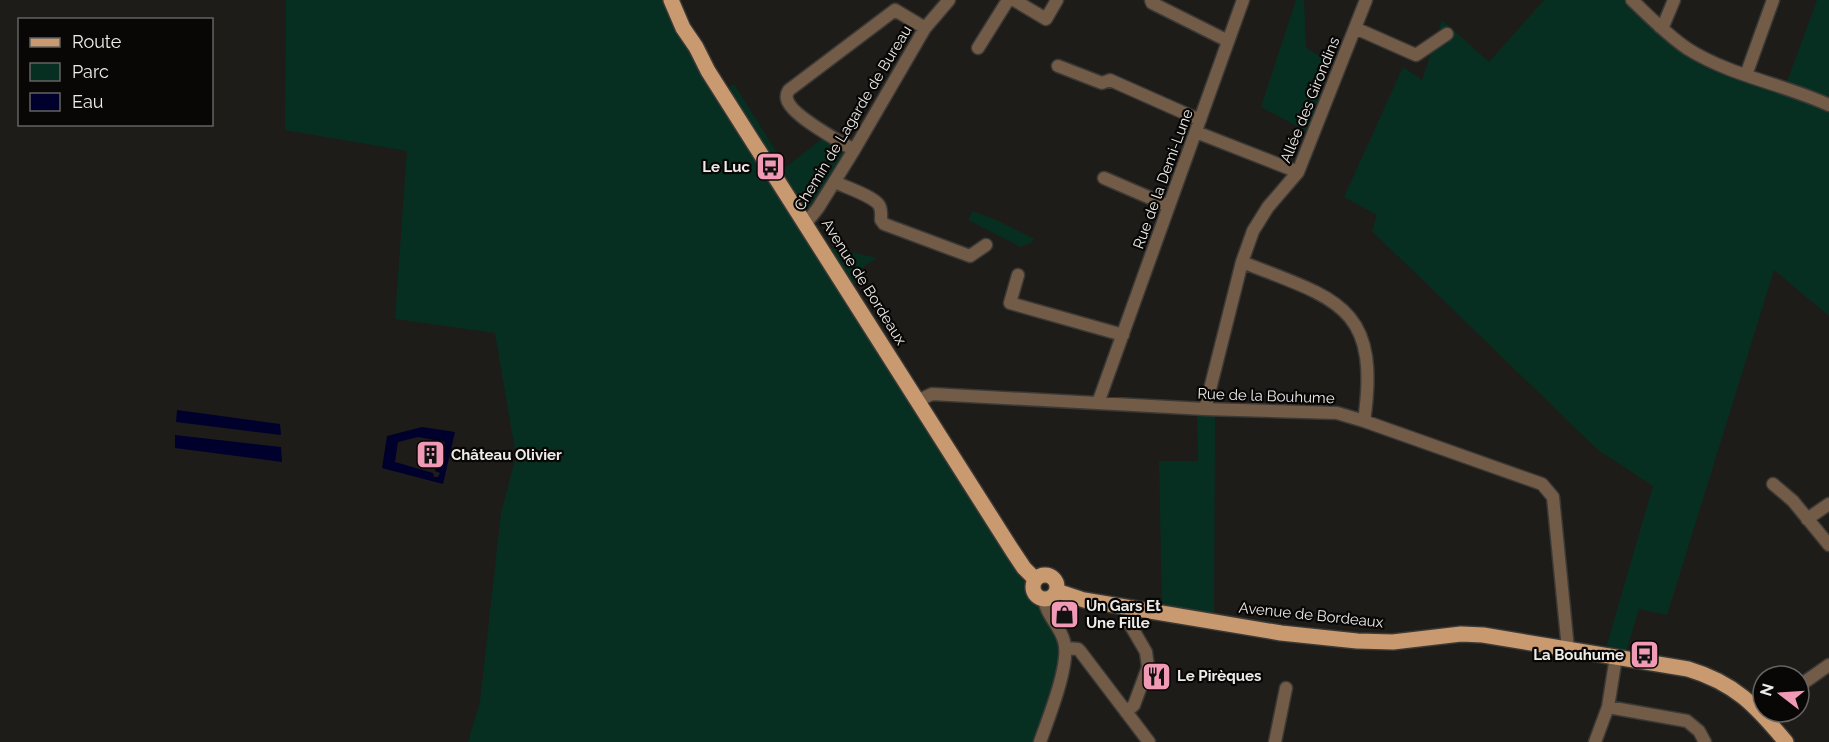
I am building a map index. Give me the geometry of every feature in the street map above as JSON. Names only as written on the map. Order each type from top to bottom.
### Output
[{"type":"main road","name":"Avenue de Bordeaux","points":[[671,0],[683,28],[693,40]]},
{"type":"main road","name":"Avenue de Bordeaux","points":[[676,0],[708,71],[1012,550],[1035,579],[1042,574],[1053,577],[1057,583],[1050,595],[1259,630],[1318,637],[1393,642],[1461,634],[1483,635],[1688,669],[1724,683],[1751,703]]},
{"type":"main road","name":"Avenue de Bordeaux","points":[[1772,724],[1786,742]]},
{"type":"street","name":"Chemin de Lagarde de Bureau","points":[[806,223],[819,208],[835,182],[925,28],[949,0]]},
{"type":"street","points":[[978,48],[1008,0]]},
{"type":"street","points":[[1014,0],[1046,19],[1058,0]]},
{"type":"street","points":[[1150,0],[1228,41]]},
{"type":"street","name":"Rue de la Demi-Lune","points":[[1098,403],[1243,0]]},
{"type":"street","name":"Allée des Girondins","points":[[1205,409],[1242,262],[1253,231],[1298,172],[1366,0]]},
{"type":"street","points":[[1632,0],[1686,48],[1706,59],[1829,105]]},
{"type":"street","points":[[1660,27],[1664,24],[1674,0]]},
{"type":"street","points":[[1746,75],[1773,0]]},
{"type":"street","points":[[854,150],[798,114],[787,100],[786,95],[789,90],[897,5],[925,28]]},
{"type":"street","points":[[1355,28],[1416,55],[1447,34]]},
{"type":"street","points":[[1058,66],[1102,83],[1110,80],[1198,126],[1298,172]]},
{"type":"street","points":[[1104,177],[1169,207]]},
{"type":"street","points":[[835,182],[874,200],[882,211],[881,220],[884,224],[970,256],[986,245]]},
{"type":"street","points":[[1242,262],[1325,296],[1348,314],[1360,334],[1367,361],[1368,381],[1364,421]]},
{"type":"street","points":[[1018,275],[1010,303],[1123,335]]},
{"type":"street","name":"Rue de la Bouhume","points":[[918,401],[932,394],[1205,409],[1337,413],[1542,484],[1553,497],[1568,649]]},
{"type":"street","points":[[1773,484],[1829,545]]},
{"type":"street","points":[[1807,519],[1829,504]]},
{"type":"street","points":[[1040,742],[1062,672],[1066,648],[1060,632],[1047,612],[1050,595]]},
{"type":"street","points":[[1126,607],[1128,621],[1146,652],[1148,667],[1130,716]]},
{"type":"street","points":[[1066,648],[1080,651],[1149,742]]},
{"type":"street","points":[[1595,742],[1608,707],[1617,657]]},
{"type":"street","points":[[1811,678],[1829,665]]},
{"type":"street","points":[[1275,742],[1286,688]]},
{"type":"street","points":[[1608,707],[1687,721],[1699,731],[1705,742]]},
{"type":"green space","points":[[286,0],[676,0],[691,33],[1012,550],[1018,572],[1035,603],[1060,632],[1066,648],[1040,742],[468,742],[480,702],[501,513],[516,456],[495,333],[395,319],[407,151],[285,130]]},
{"type":"green space","points":[[1296,0],[1304,0],[1306,48],[1330,62],[1320,88],[1327,92],[1310,133],[1261,107]]},
{"type":"green space","points":[[1544,0],[1632,0],[1686,48],[1829,105],[1829,316],[1774,270],[1667,615],[1639,609],[1626,652],[1604,655],[1653,486],[1598,450],[1372,231],[1377,215],[1344,197],[1403,67],[1422,80],[1442,20],[1489,62]]},
{"type":"green space","points":[[1817,0],[1829,0],[1829,96],[1787,82]]},
{"type":"green space","points":[[734,84],[786,167],[823,138],[846,152],[812,207],[814,210],[806,213],[728,88]]},
{"type":"green space","points":[[973,211],[1034,239],[1021,247],[968,220]]},
{"type":"green space","points":[[828,247],[877,258],[852,274],[856,283],[851,285]]},
{"type":"green space","points":[[1197,415],[1215,415],[1214,616],[1162,608],[1159,461],[1198,461]]},
{"type":"water","points":[[177,410],[280,424],[281,435],[176,422]]},
{"type":"water","points":[[422,427],[455,432],[443,484],[382,468],[387,436]],"holes":[[[418,437],[445,442],[443,450],[440,450],[435,471],[440,473],[438,477],[434,477],[433,473],[395,462],[398,442]]]},
{"type":"water","points":[[175,435],[281,447],[282,462],[175,448]]},
{"type":"place","name":"Le Luc","points":[[771,167]]},
{"type":"place","name":"Château Olivier","points":[[430,455]]},
{"type":"place","name":"Un Gars Et Une Fille","points":[[1065,615]]},
{"type":"place","name":"La Bouhume","points":[[1645,655]]},
{"type":"place","name":"Le Pirèques","points":[[1156,676]]}]
